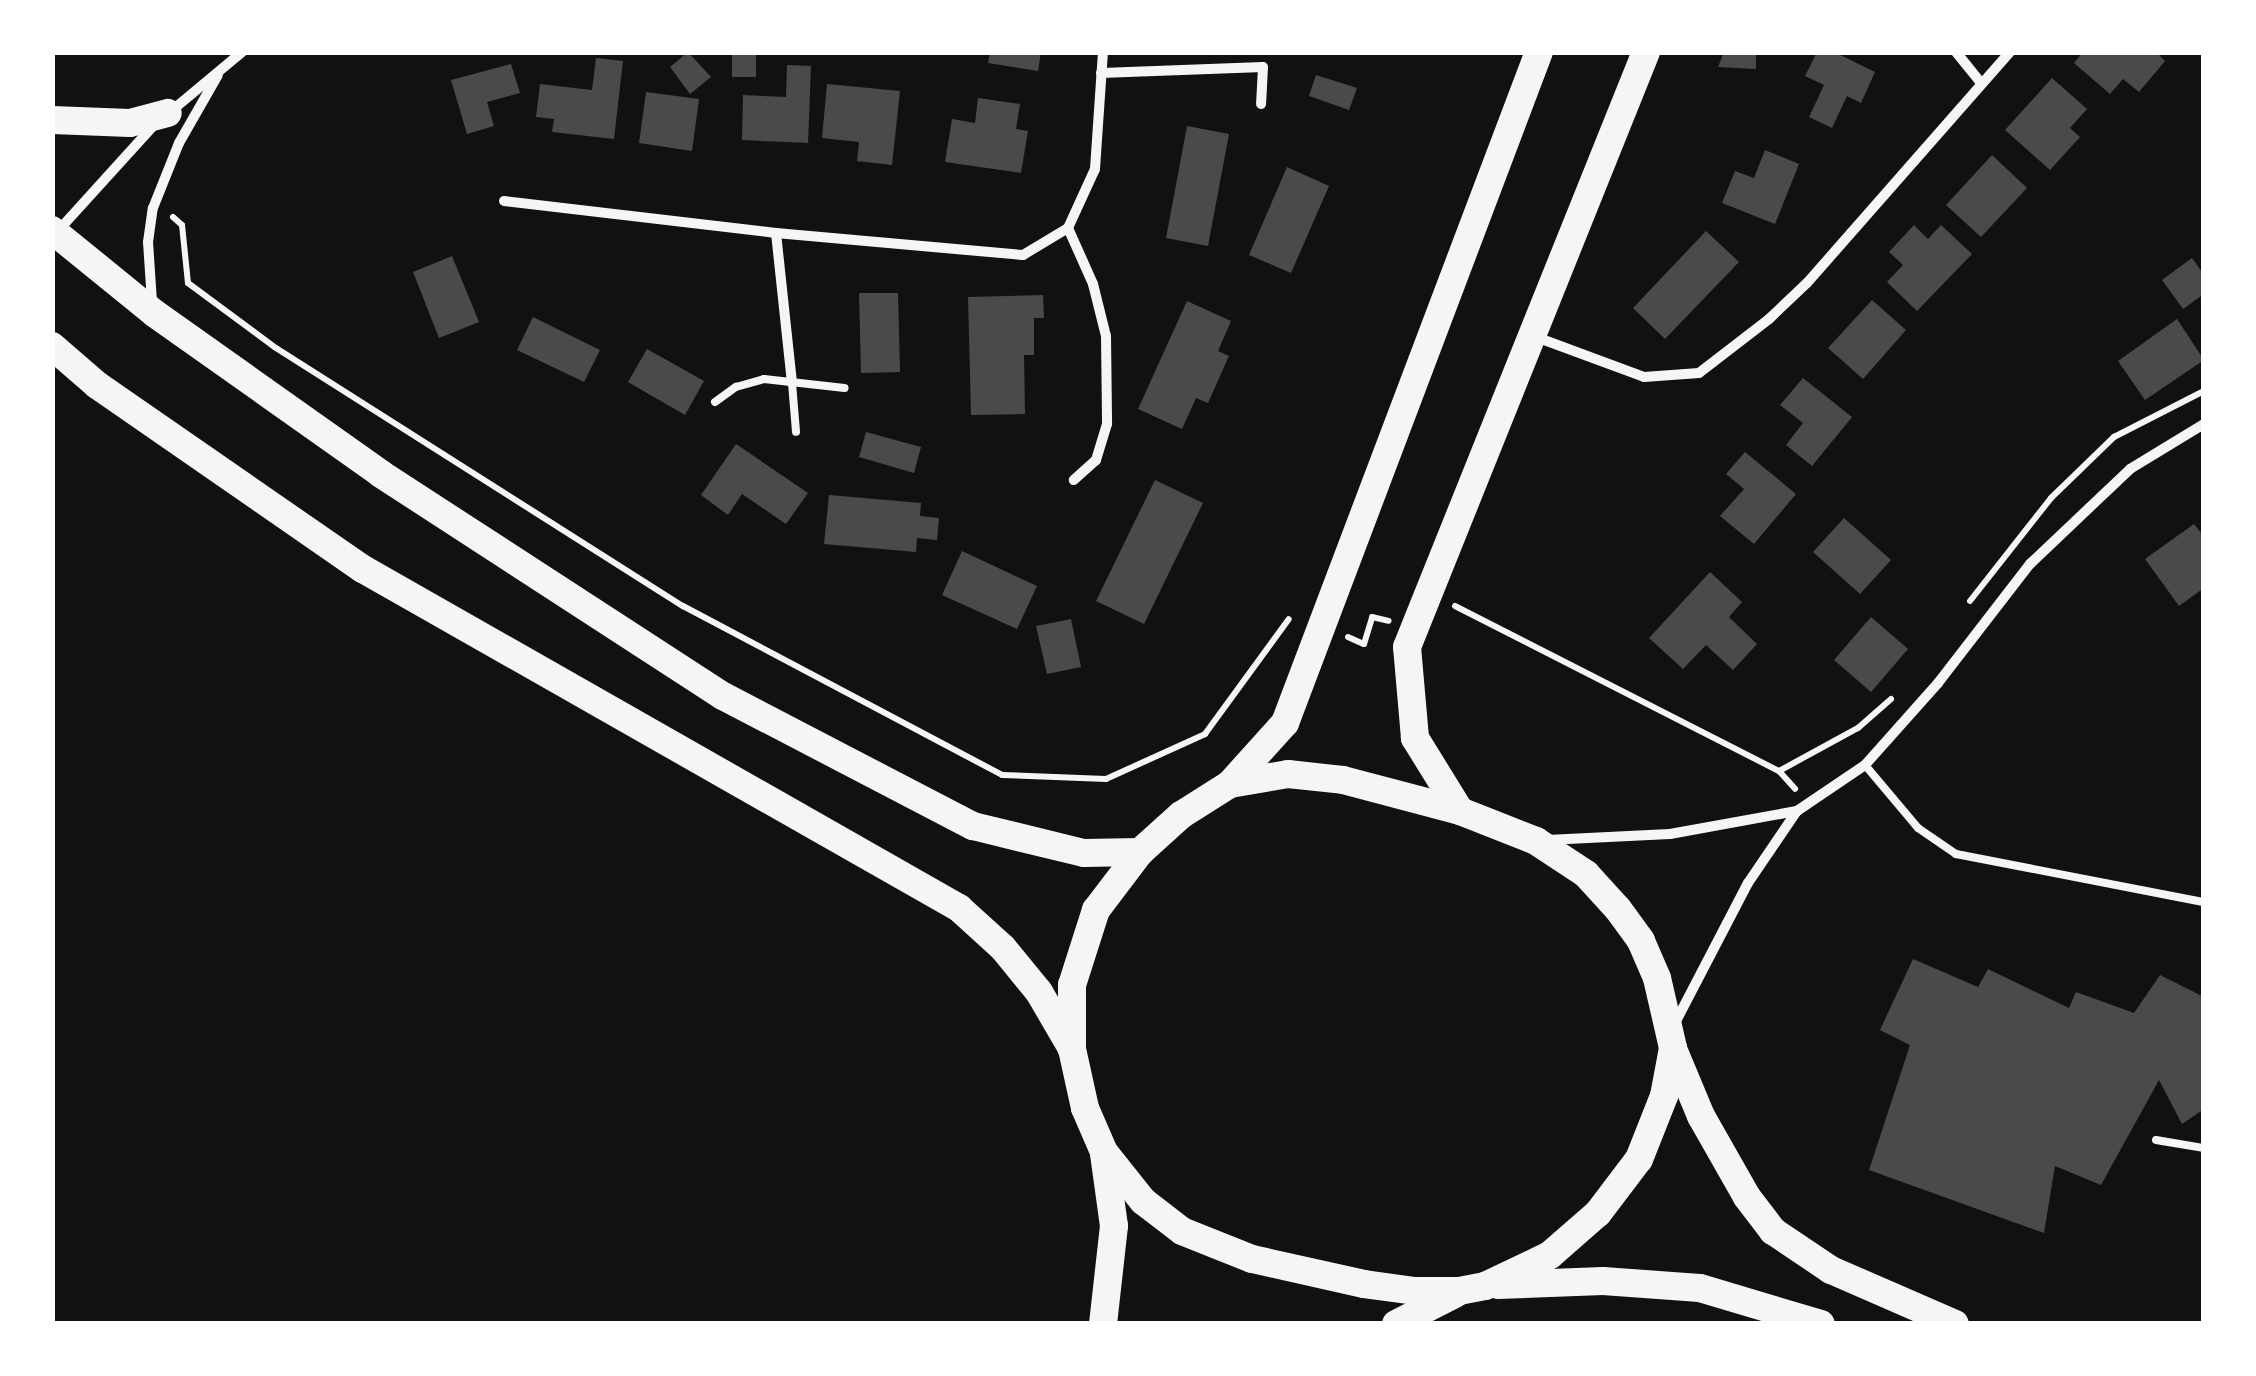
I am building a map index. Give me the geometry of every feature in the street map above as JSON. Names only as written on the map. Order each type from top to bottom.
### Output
[{"type":"highway","points":[[1104,1324],[1114,1226],[1104,1152],[1075,1074],[1072,1049],[1072,985],[1096,910],[1140,852],[1181,815],[1230,784],[1285,724],[1538,52]]},
{"type":"highway","points":[[1460,811],[1415,738],[1408,647],[1646,52]]},
{"type":"highway","points":[[52,120],[130,124],[168,113]]},
{"type":"highway","points":[[54,233],[154,312],[381,474],[723,696],[972,826],[1084,852],[1140,852]]},
{"type":"highway","points":[[52,346],[97,384],[363,570],[959,908],[1003,948],[1039,992],[1072,1049]]},
{"type":"highway","points":[[1230,784],[1288,774],[1342,780],[1460,811],[1536,841],[1586,874],[1630,925],[1656,978],[1672,1040],[1701,1116],[1747,1196],[1773,1231],[1831,1270],[1955,1324]]},
{"type":"highway","points":[[1396,1324],[1550,1255],[1598,1213],[1639,1159],[1664,1096],[1672,1040]]},
{"type":"highway","points":[[1104,1152],[1143,1201],[1182,1231],[1252,1259],[1364,1284],[1473,1288],[1602,1281],[1700,1288],[1821,1324]]},
{"type":"street","points":[[54,233],[144,134],[242,52]]},
{"type":"street","points":[[504,201],[776,233],[1023,255],[1068,228],[1095,169],[1103,52]]},
{"type":"street","points":[[1956,52],[1982,83]]},
{"type":"street","points":[[1535,337],[1644,377],[1700,373],[1769,320],[1807,283],[2010,52]]},
{"type":"street","points":[[1101,73],[1263,67],[1261,104]]},
{"type":"street","points":[[154,312],[148,242],[154,208],[179,144],[221,70]]},
{"type":"street","points":[[1068,228],[1093,284],[1106,336],[1107,424],[1096,460],[1074,480]]},
{"type":"street","points":[[776,233],[792,383]]},
{"type":"street","points":[[1672,1040],[1748,884],[1797,811],[1865,764],[1938,683],[2030,564],[2130,468],[2204,424]]},
{"type":"street","points":[[1536,841],[1670,834],[1797,811]]},
{"type":"lane","points":[[715,402],[736,387],[764,379],[844,388]]},
{"type":"lane","points":[[792,383],[796,432]]},
{"type":"lane","points":[[1865,764],[1918,828],[1956,854],[2204,902]]},
{"type":"lane","points":[[2156,1140],[2204,1148]]},
{"type":"path","points":[[182,226],[188,284],[276,348],[684,606],[1002,775],[1106,779],[1205,734],[1292,613],[1364,644],[1372,617],[1416,628]]},
{"type":"path","points":[[1445,601],[1779,771],[1808,802]]},
{"type":"building","points":[[688,52],[711,77],[690,94],[670,67]]},
{"type":"building","points":[[732,52],[756,52],[756,77],[732,77]]},
{"type":"building","points":[[990,52],[1041,52],[1038,71],[988,63]]},
{"type":"building","points":[[1724,52],[1756,52],[1756,69],[1718,67]]},
{"type":"building","points":[[1817,52],[1834,52],[1875,72],[1861,103],[1847,96],[1832,128],[1809,117],[1824,85],[1805,76]]},
{"type":"building","points":[[2083,52],[2156,52],[2165,61],[2139,92],[2123,79],[2110,94],[2074,63]]},
{"type":"building","points":[[596,58],[623,61],[614,139],[552,132],[554,119],[536,117],[540,84],[592,90]]},
{"type":"building","points":[[511,64],[520,93],[487,102],[494,126],[467,134],[451,80]]},
{"type":"building","points":[[787,65],[811,66],[808,143],[742,140],[743,95],[786,97]]},
{"type":"building","points":[[1316,75],[1357,88],[1349,110],[1309,96]]},
{"type":"building","points":[[2052,78],[2087,109],[2070,128],[2080,137],[2050,170],[2005,130]]},
{"type":"building","points":[[827,84],[900,91],[892,165],[857,161],[859,142],[822,138]]},
{"type":"building","points":[[646,92],[699,99],[692,151],[639,143]]},
{"type":"building","points":[[978,98],[1020,104],[1016,129],[1028,131],[1021,173],[945,162],[952,119],[975,123]]},
{"type":"building","points":[[1187,126],[1229,134],[1208,246],[1166,238]]},
{"type":"building","points":[[1765,150],[1799,164],[1775,224],[1722,203],[1735,171],[1754,178]]},
{"type":"building","points":[[1992,155],[2027,188],[1981,237],[1946,205]]},
{"type":"building","points":[[1287,167],[1329,186],[1291,273],[1249,255]]},
{"type":"building","points":[[1914,225],[1928,239],[1941,225],[1972,254],[1917,311],[1887,282],[1903,265],[1889,252]]},
{"type":"building","points":[[1706,231],[1739,262],[1665,339],[1633,308]]},
{"type":"building","points":[[452,256],[479,322],[439,338],[413,272]]},
{"type":"building","points":[[2192,258],[2204,275],[2204,294],[2183,309],[2162,280]]},
{"type":"building","points":[[859,293],[898,293],[900,372],[861,373]]},
{"type":"building","points":[[1043,295],[1044,318],[1034,318],[1034,355],[1024,355],[1025,414],[971,415],[968,297]]},
{"type":"building","points":[[1872,300],[1906,330],[1863,379],[1828,348]]},
{"type":"building","points":[[1187,301],[1231,321],[1218,351],[1229,356],[1208,403],[1196,398],[1182,429],[1138,409]]},
{"type":"building","points":[[533,317],[600,350],[584,382],[517,350]]},
{"type":"building","points":[[2177,319],[2204,360],[2145,400],[2118,361]]},
{"type":"building","points":[[647,349],[704,381],[685,415],[628,382]]},
{"type":"building","points":[[1803,378],[1852,417],[1812,466],[1786,445],[1803,423],[1780,405]]},
{"type":"building","points":[[866,432],[921,447],[914,473],[859,457]]},
{"type":"building","points":[[736,444],[808,493],[786,524],[742,494],[728,515],[701,495]]},
{"type":"building","points":[[1745,452],[1796,494],[1754,544],[1720,516],[1744,489],[1726,474]]},
{"type":"building","points":[[1155,480],[1203,503],[1144,624],[1096,601]]},
{"type":"building","points":[[829,495],[921,503],[920,516],[939,518],[937,540],[917,538],[916,552],[824,544]]},
{"type":"building","points":[[1844,518],[1891,560],[1860,594],[1813,552]]},
{"type":"building","points":[[2194,524],[2204,537],[2204,588],[2179,606],[2145,559]]},
{"type":"building","points":[[962,551],[1037,586],[1017,629],[942,595]]},
{"type":"building","points":[[1710,572],[1742,602],[1729,617],[1757,644],[1733,670],[1706,645],[1683,669],[1649,638]]},
{"type":"building","points":[[1871,617],[1908,649],[1871,692],[1834,660]]},
{"type":"building","points":[[1071,619],[1081,667],[1047,674],[1036,626]]},
{"type":"building","points":[[1913,959],[1978,987],[1988,969],[2069,1008],[2076,992],[2134,1013],[2160,975],[2204,997],[2204,1109],[2182,1124],[2159,1080],[2101,1185],[2055,1166],[2044,1233],[1869,1170],[1910,1045],[1880,1030]]}]
